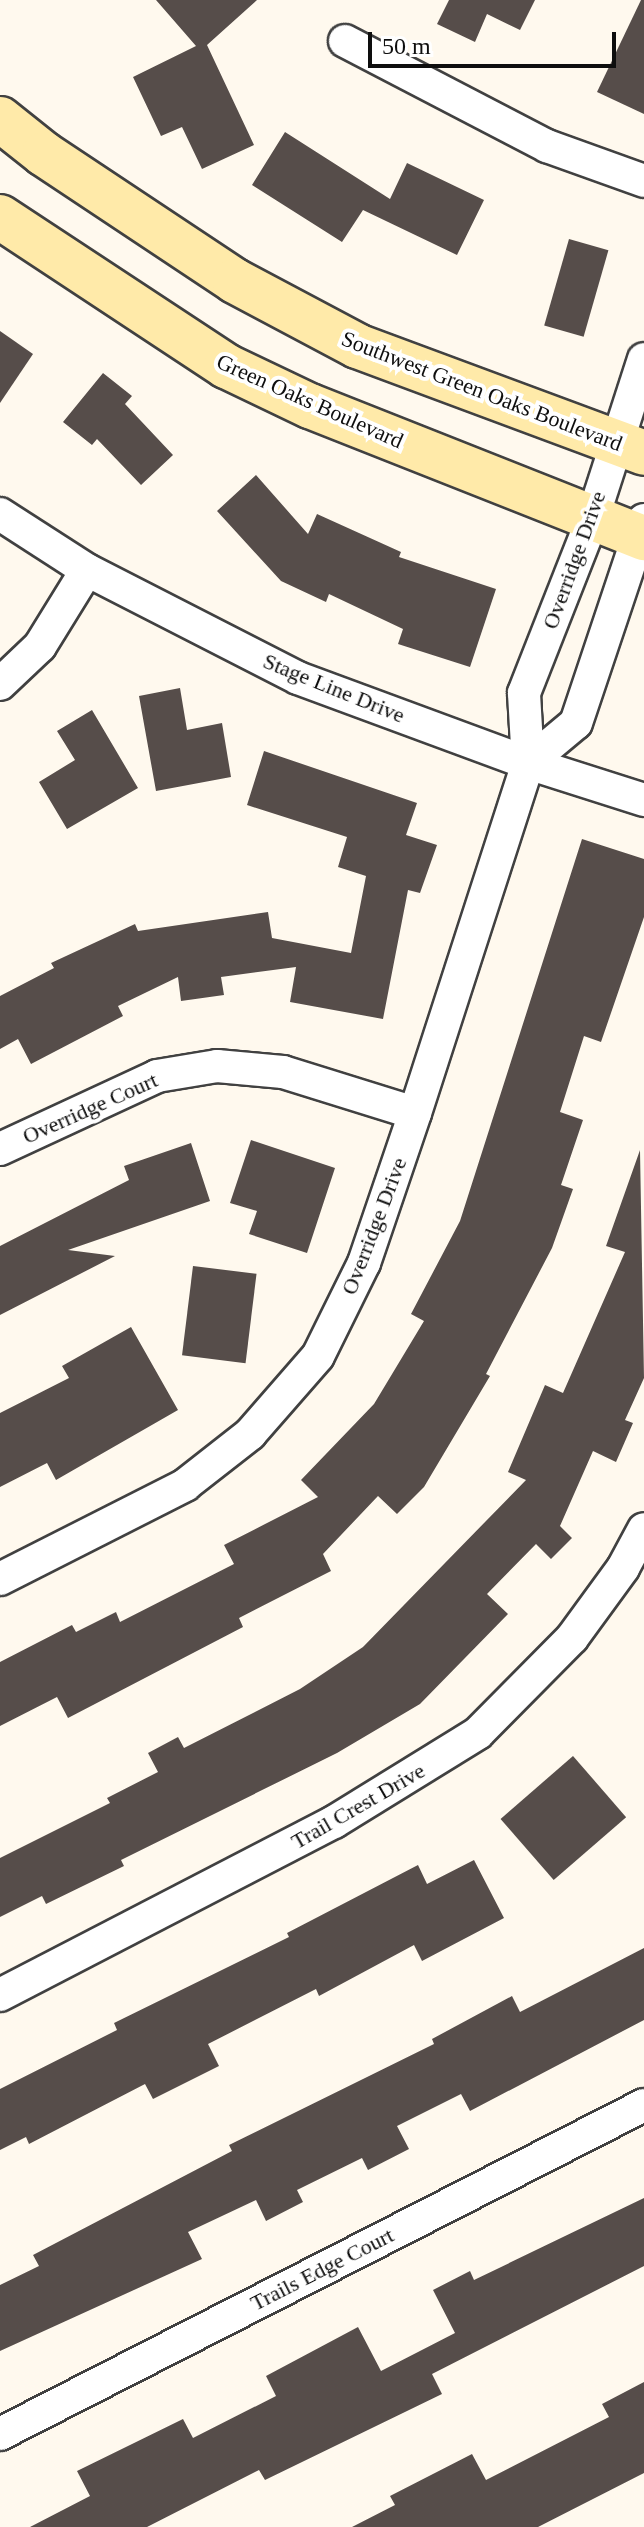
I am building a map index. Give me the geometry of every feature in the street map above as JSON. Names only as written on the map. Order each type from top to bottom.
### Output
[{"type":"main road","name":"Southwest Green Oaks Boulevard","points":[[0,119],[129,213],[249,289],[357,346],[629,448]]},
{"type":"main road","name":"Green Oaks Boulevard","points":[[0,217],[226,366],[310,406],[592,520],[642,532]]},
{"type":"street","points":[[345,41],[547,146],[644,181]]},
{"type":"street","name":"Overridge Drive","points":[[0,1579],[185,1485],[250,1434],[318,1356],[364,1263],[415,1113],[528,763],[524,693],[592,520],[629,448],[644,359]]},
{"type":"street","name":"Stage Line Drive","points":[[0,514],[87,570],[298,678],[528,763],[644,800]]},
{"type":"street","points":[[528,763],[576,723],[642,532]]},
{"type":"street","points":[[0,684],[40,646],[87,570]]},
{"type":"street","name":"Overridge Court","points":[[0,1149],[157,1076],[217,1066],[283,1072],[415,1113]]},
{"type":"street","name":"Trail Crest Drive","points":[[0,1995],[334,1822],[478,1733],[572,1638],[644,1529]]},
{"type":"street","name":"Trails Edge Court","points":[[0,2434],[644,2105]]},
{"type":"building","points":[[156,0],[257,0],[207,45],[254,145],[202,169],[182,127],[161,136],[133,77],[196,46]]},
{"type":"building","points":[[449,0],[535,0],[520,30],[487,14],[475,42],[437,24]]},
{"type":"building","points":[[641,0],[644,0],[644,114],[597,92]]},
{"type":"building","points":[[285,132],[390,199],[407,163],[484,200],[457,255],[363,210],[342,242],[252,185]]},
{"type":"building","points":[[569,239],[608,250],[584,337],[544,326]]},
{"type":"building","points":[[0,331],[33,354],[0,403]]},
{"type":"building","points":[[103,373],[132,396],[125,404],[173,455],[141,485],[97,439],[92,445],[63,422]]},
{"type":"building","points":[[256,475],[308,534],[317,514],[401,552],[399,557],[496,589],[470,667],[398,644],[403,629],[329,594],[326,602],[281,581],[217,511]]},
{"type":"building","points":[[180,688],[187,730],[222,723],[231,777],[156,791],[139,696]]},
{"type":"building","points":[[92,710],[138,788],[67,829],[39,782],[75,760],[57,731]]},
{"type":"building","points":[[264,751],[417,803],[406,835],[437,845],[420,893],[408,890],[383,1019],[290,1002],[296,967],[221,977],[224,995],[181,1001],[178,977],[118,1006],[123,1016],[31,1064],[18,1039],[0,1049],[0,996],[54,968],[51,963],[135,924],[138,931],[268,912],[272,938],[351,953],[366,876],[338,867],[347,837],[247,805]]},
{"type":"building","points":[[582,839],[644,859],[644,917],[601,1042],[584,1036],[560,1112],[583,1120],[561,1185],[573,1189],[552,1248],[486,1374],[490,1376],[424,1487],[397,1514],[378,1496],[323,1554],[331,1571],[239,1618],[243,1627],[68,1718],[57,1697],[0,1726],[0,1662],[72,1625],[76,1632],[116,1612],[120,1622],[234,1564],[224,1545],[318,1497],[301,1480],[374,1404],[424,1321],[411,1314],[460,1221]]},
{"type":"building","points":[[251,1140],[335,1168],[307,1253],[249,1234],[257,1211],[230,1203]]},
{"type":"building","points":[[191,1143],[210,1201],[68,1250],[115,1256],[0,1315],[0,1246],[129,1180],[124,1166]]},
{"type":"building","points":[[640,1150],[644,1378],[625,1420],[633,1423],[616,1462],[593,1451],[560,1526],[572,1538],[551,1559],[536,1544],[487,1594],[508,1614],[420,1704],[337,1753],[121,1860],[124,1866],[46,1904],[42,1896],[0,1917],[0,1858],[110,1803],[107,1798],[158,1772],[148,1753],[178,1737],[184,1748],[300,1689],[363,1647],[526,1480],[508,1472],[545,1385],[563,1393],[625,1252],[606,1246]]},
{"type":"building","points":[[193,1266],[257,1274],[246,1363],[182,1355]]},
{"type":"building","points":[[131,1327],[178,1410],[56,1480],[47,1463],[0,1487],[0,1413],[69,1378],[62,1366]]},
{"type":"building","points":[[573,1756],[626,1817],[554,1880],[501,1819]]},
{"type":"building","points":[[474,1860],[504,1918],[422,1961],[414,1945],[319,1996],[316,1989],[208,2044],[219,2066],[153,2099],[145,2084],[29,2144],[26,2137],[0,2150],[0,2089],[117,2030],[114,2023],[289,1937],[287,1933],[418,1865],[427,1884]]},
{"type":"building","points":[[644,1948],[644,2020],[470,2111],[461,2094],[397,2126],[409,2149],[368,2170],[362,2158],[297,2190],[303,2202],[266,2221],[256,2200],[188,2232],[202,2259],[0,2351],[0,2285],[39,2266],[33,2255],[232,2151],[229,2145],[434,2044],[432,2039],[512,1996],[520,2012]]},
{"type":"building","points":[[644,2198],[644,2266],[432,2374],[442,2394],[265,2480],[259,2470],[147,2527],[30,2527],[90,2496],[77,2471],[183,2419],[193,2438],[276,2396],[266,2376],[358,2327],[381,2371],[455,2333],[433,2290],[470,2271],[474,2280]]},
{"type":"building","points":[[644,2382],[644,2473],[538,2527],[352,2527],[395,2505],[390,2496],[472,2454],[486,2480],[609,2417],[602,2404]]}]
